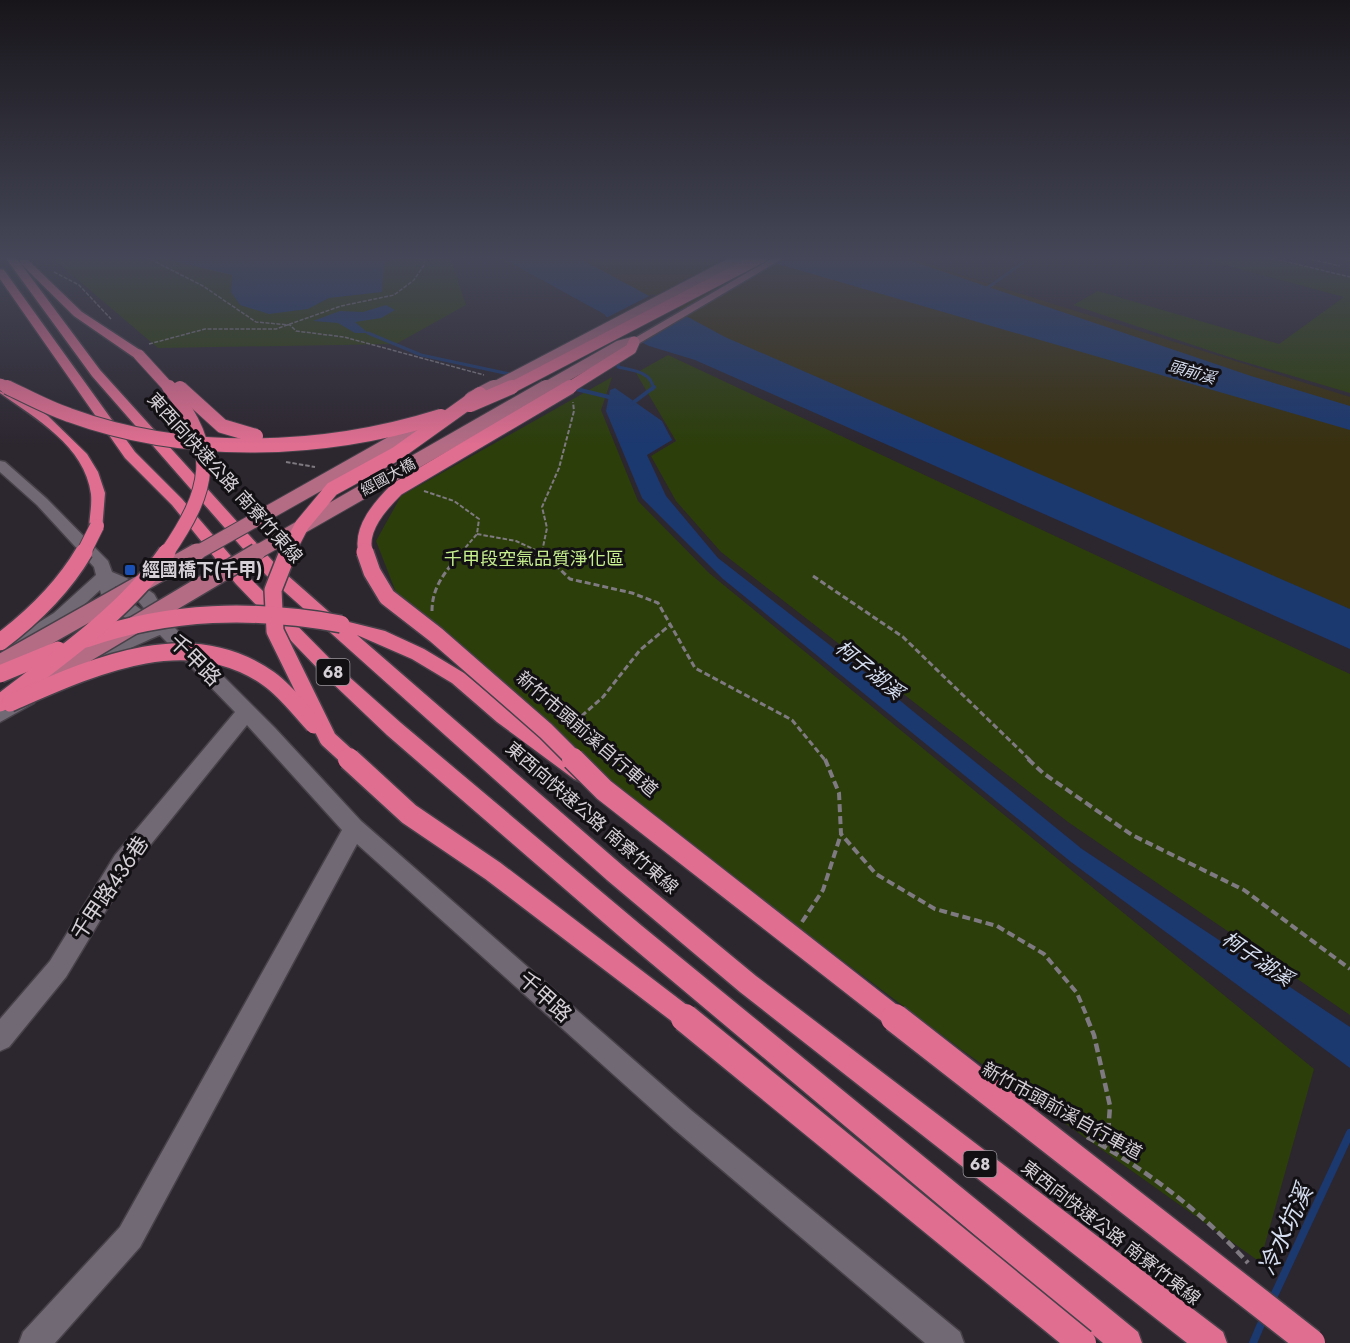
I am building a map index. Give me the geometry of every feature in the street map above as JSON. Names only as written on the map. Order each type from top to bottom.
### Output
[{"type":"highway","name":"68","points":[[46,320],[130,454],[177,502],[242,580],[332,672],[514,832],[1127,1343]]},
{"type":"highway","name":"東西向快速公路 南寮竹東線","points":[[55,320],[96,373],[272,571],[615,873],[748,984],[1212,1343]]},
{"type":"highway","points":[[89,320],[144,349],[222,426],[267,439],[296,440],[375,427],[420,416],[480,394]]},
{"type":"highway","points":[[0,385],[72,416],[144,434],[215,442],[292,446],[365,437],[435,418],[497,394],[640,320]]},
{"type":"highway","points":[[604,790],[546,731],[436,635],[387,597],[372,572],[364,548],[368,527],[380,506],[397,489],[514,422],[631,350],[634,342]]},
{"type":"highway","points":[[0,705],[95,627],[166,558],[193,512],[202,483],[204,453],[191,419],[144,349]]},
{"type":"highway","points":[[0,385],[68,439],[87,463],[98,490],[97,526],[89,546],[70,574],[44,604],[0,642]]},
{"type":"highway","points":[[328,739],[275,631],[273,590],[283,561],[302,525],[332,489],[396,454],[480,394]]},
{"type":"highway","points":[[0,674],[92,636],[157,619],[225,612],[260,612],[302,616],[379,636],[418,654],[458,678],[504,717],[604,790],[1311,1343]]},
{"type":"highway","points":[[0,705],[123,657],[166,651],[207,653],[239,662],[270,680],[328,739],[409,814],[492,871],[649,988],[1082,1343]]},
{"type":"main road","name":"經國大橋","points":[[0,663],[51,637],[138,584],[364,461],[480,394],[622,320]]},
{"type":"main road","name":"經國大橋","points":[[0,705],[302,525],[619,346],[634,342],[672,320]]},
{"type":"street","name":"千甲路","points":[[0,465],[42,502],[102,565],[109,595],[139,619],[163,627],[354,828],[683,1120],[950,1343]]},
{"type":"street","points":[[0,655],[60,617],[105,576]]},
{"type":"street","points":[[0,714],[129,639],[163,627]]},
{"type":"street","points":[[24,640],[19,657],[39,676],[65,675]]},
{"type":"street","points":[[24,640],[47,642],[69,657],[65,675]]},
{"type":"street","name":"千甲路436巷","points":[[0,1038],[58,969],[123,862],[246,712]]},
{"type":"street","points":[[34,1343],[130,1237],[354,828]]},
{"type":"path","points":[[111,320],[118,327]]},
{"type":"path","points":[[253,320],[290,326],[296,331],[344,338],[494,377]]},
{"type":"path","points":[[144,349],[205,329],[249,330],[290,326],[299,320]]},
{"type":"path","points":[[542,552],[548,528],[542,507],[559,468],[574,411],[574,402],[563,399]]},
{"type":"path","points":[[277,459],[321,468]]},
{"type":"path","points":[[416,489],[453,500],[468,508],[479,519],[477,534],[442,575],[432,595],[432,613]]},
{"type":"path","points":[[477,534],[516,541],[542,552],[570,579],[632,593],[658,603],[695,668],[792,720],[824,757],[839,793],[841,834],[823,890],[796,930]]},
{"type":"path","points":[[813,576],[903,637],[1043,773],[1132,835],[1244,890],[1350,969]]},
{"type":"path","points":[[561,734],[603,697],[640,650],[670,625]]},
{"type":"path","points":[[841,834],[876,874],[935,909],[997,926],[1044,954],[1077,993],[1094,1035],[1110,1106],[1107,1147]]},
{"type":"path","name":"新竹市頭前溪自行車道","points":[[1077,1133],[1107,1147],[1176,1195],[1245,1259]]},
{"type":"green space","points":[[125,320],[440,320],[396,344],[158,348]]},
{"type":"green space","points":[[1117,320],[1196,320],[1279,344],[1313,320],[1350,320],[1350,393],[1235,359]]},
{"type":"green space","points":[[668,355],[1350,674],[1350,1015],[1068,822],[721,552],[676,501],[651,456],[676,441],[636,373]]},
{"type":"green space","name":"千甲段空氣品質淨化區","points":[[612,377],[601,410],[638,501],[709,573],[1314,1069],[1260,1262],[962,1050],[612,788],[399,600],[376,541],[401,496]]},
{"type":"sand","points":[[626,320],[1104,320],[1350,397],[1350,648]]},
{"type":"water","points":[[370,320],[355,322],[368,333],[355,333],[338,323],[313,321]]},
{"type":"water","points":[[609,320],[693,320],[725,337],[1350,609],[1350,649],[695,360],[649,346],[619,331]]},
{"type":"water","name":"頭前溪","points":[[970,320],[1085,320],[1251,376],[1350,406],[1350,430]]},
{"type":"water","points":[[615,388],[662,421],[672,440],[647,455],[666,496],[718,558],[876,681],[1082,849],[1350,1027],[1350,1068],[1071,862],[723,579],[642,498],[606,411],[610,390]]},
{"type":"pier","points":[[605,320],[679,320],[637,343],[617,333]]},
{"type":"waterway","points":[[368,333],[421,355],[514,375]]},
{"type":"waterway","name":"柯子湖溪","points":[[619,359],[618,367],[646,375],[653,388]]},
{"type":"waterway","points":[[575,389],[572,388],[613,398]]},
{"type":"waterway","name":"柯子湖溪","points":[[630,405],[653,388]]},
{"type":"waterway","name":"冷水坑溪","points":[[1272,1300],[1350,1133]]},
{"type":"waterway","name":"冷水坑溪","points":[[1253,1343],[1264,1317]]},
{"type":"place","name":"經國橋下(千甲)","points":[[130,570]]}]
